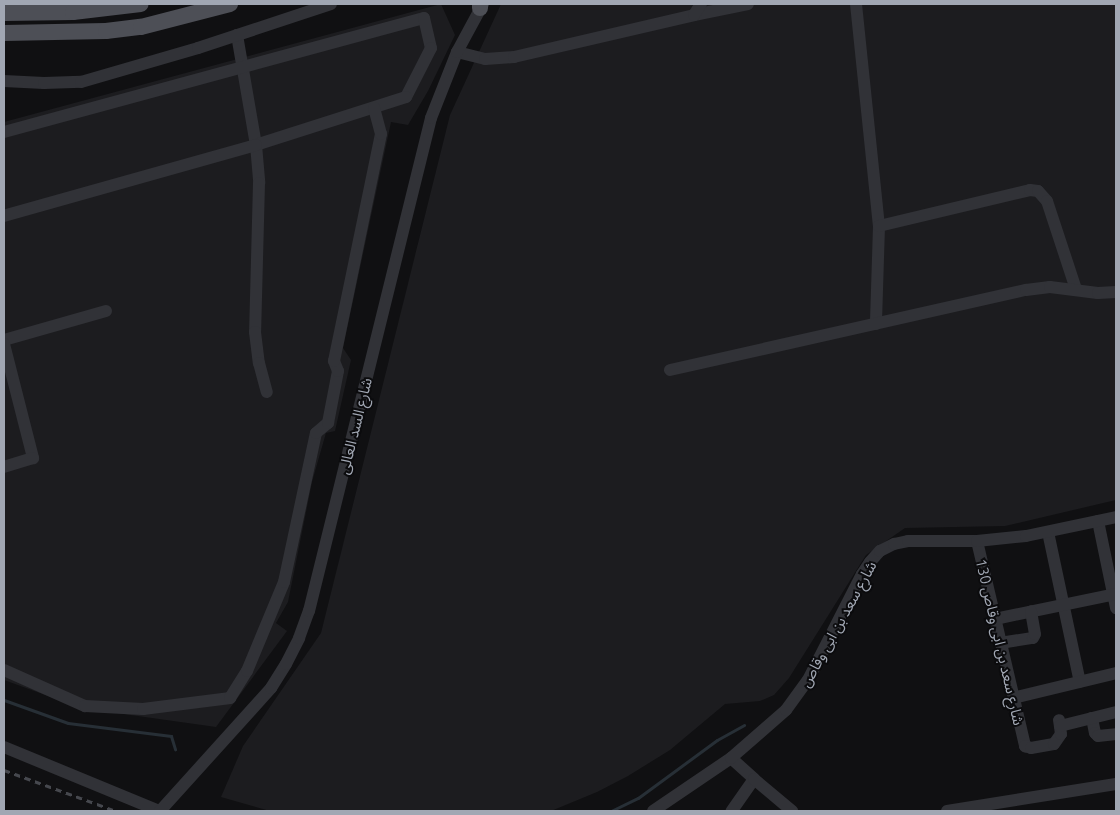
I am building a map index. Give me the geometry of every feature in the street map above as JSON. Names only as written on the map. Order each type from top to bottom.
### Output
[{"type":"main road","points":[[4,13],[141,4]]},
{"type":"main road","points":[[4,34],[106,32],[141,27],[230,4]]},
{"type":"street","points":[[4,81],[81,82],[237,35],[331,4]]},
{"type":"street","points":[[694,16],[700,4]]},
{"type":"street","points":[[457,52],[485,59],[514,57],[748,4]]},
{"type":"street","points":[[856,4],[879,226],[876,324]]},
{"type":"street","name":"شارع السد العالى","points":[[160,811],[271,688],[299,638],[309,611],[431,118],[457,52],[481,5]]},
{"type":"street","points":[[4,132],[424,18],[431,48],[406,97],[256,145],[4,216]]},
{"type":"street","points":[[237,35],[256,145],[259,183],[255,332],[259,363],[267,392]]},
{"type":"street","points":[[4,670],[85,706],[142,709],[230,698],[247,671],[284,582],[316,433],[328,423],[338,371],[334,361],[381,134],[374,108]]},
{"type":"street","points":[[879,226],[1030,190],[1038,191],[1047,201],[1076,288]]},
{"type":"street","points":[[670,370],[1026,290],[1050,287],[1116,292]]},
{"type":"street","points":[[4,340],[106,311]]},
{"type":"street","points":[[4,344],[34,458],[4,467]]},
{"type":"street","name":"شارع سعد بن ابى وقاص","points":[[654,811],[731,758],[773,723],[798,696],[862,574],[880,551],[894,544],[908,541],[977,541],[1048,532],[1116,517]]},
{"type":"street","points":[[1098,521],[1115,594],[1116,608]]},
{"type":"street","points":[[1048,532],[1080,682]]},
{"type":"street","name":"شارع سعد بن ابى وقاص 130","points":[[977,541],[1023,743],[1031,748],[1054,744],[1061,734],[1059,723],[1092,718]]},
{"type":"street","points":[[994,619],[1115,594]]},
{"type":"street","points":[[1000,643],[1033,638],[1035,634],[1031,611]]},
{"type":"street","points":[[1013,698],[1116,673]]},
{"type":"street","points":[[1116,712],[1092,718],[1095,732],[1098,736],[1116,734]]},
{"type":"street","points":[[4,747],[160,811]]},
{"type":"street","points":[[731,758],[792,811]]},
{"type":"street","points":[[732,811],[754,779]]},
{"type":"street","points":[[946,811],[1116,784]]},
{"type":"shaded area","points":[[441,4],[455,35],[428,91],[408,125],[391,122],[343,348],[351,360],[335,431],[326,433],[312,482],[288,602],[276,623],[287,631],[216,727],[81,708],[4,680],[4,122]]},
{"type":"shaded area","points":[[501,4],[1116,4],[1116,500],[1005,526],[905,528],[866,555],[789,678],[774,695],[760,701],[725,704],[670,750],[628,776],[597,792],[551,811],[270,811],[221,797],[243,746],[321,633],[450,115]]},
{"type":"waterway","points":[[4,700],[68,723],[171,736],[175,749]]},
{"type":"waterway","points":[[611,811],[638,798],[717,740],[744,725]]},
{"type":"railway","points":[[4,770],[116,811]]}]
